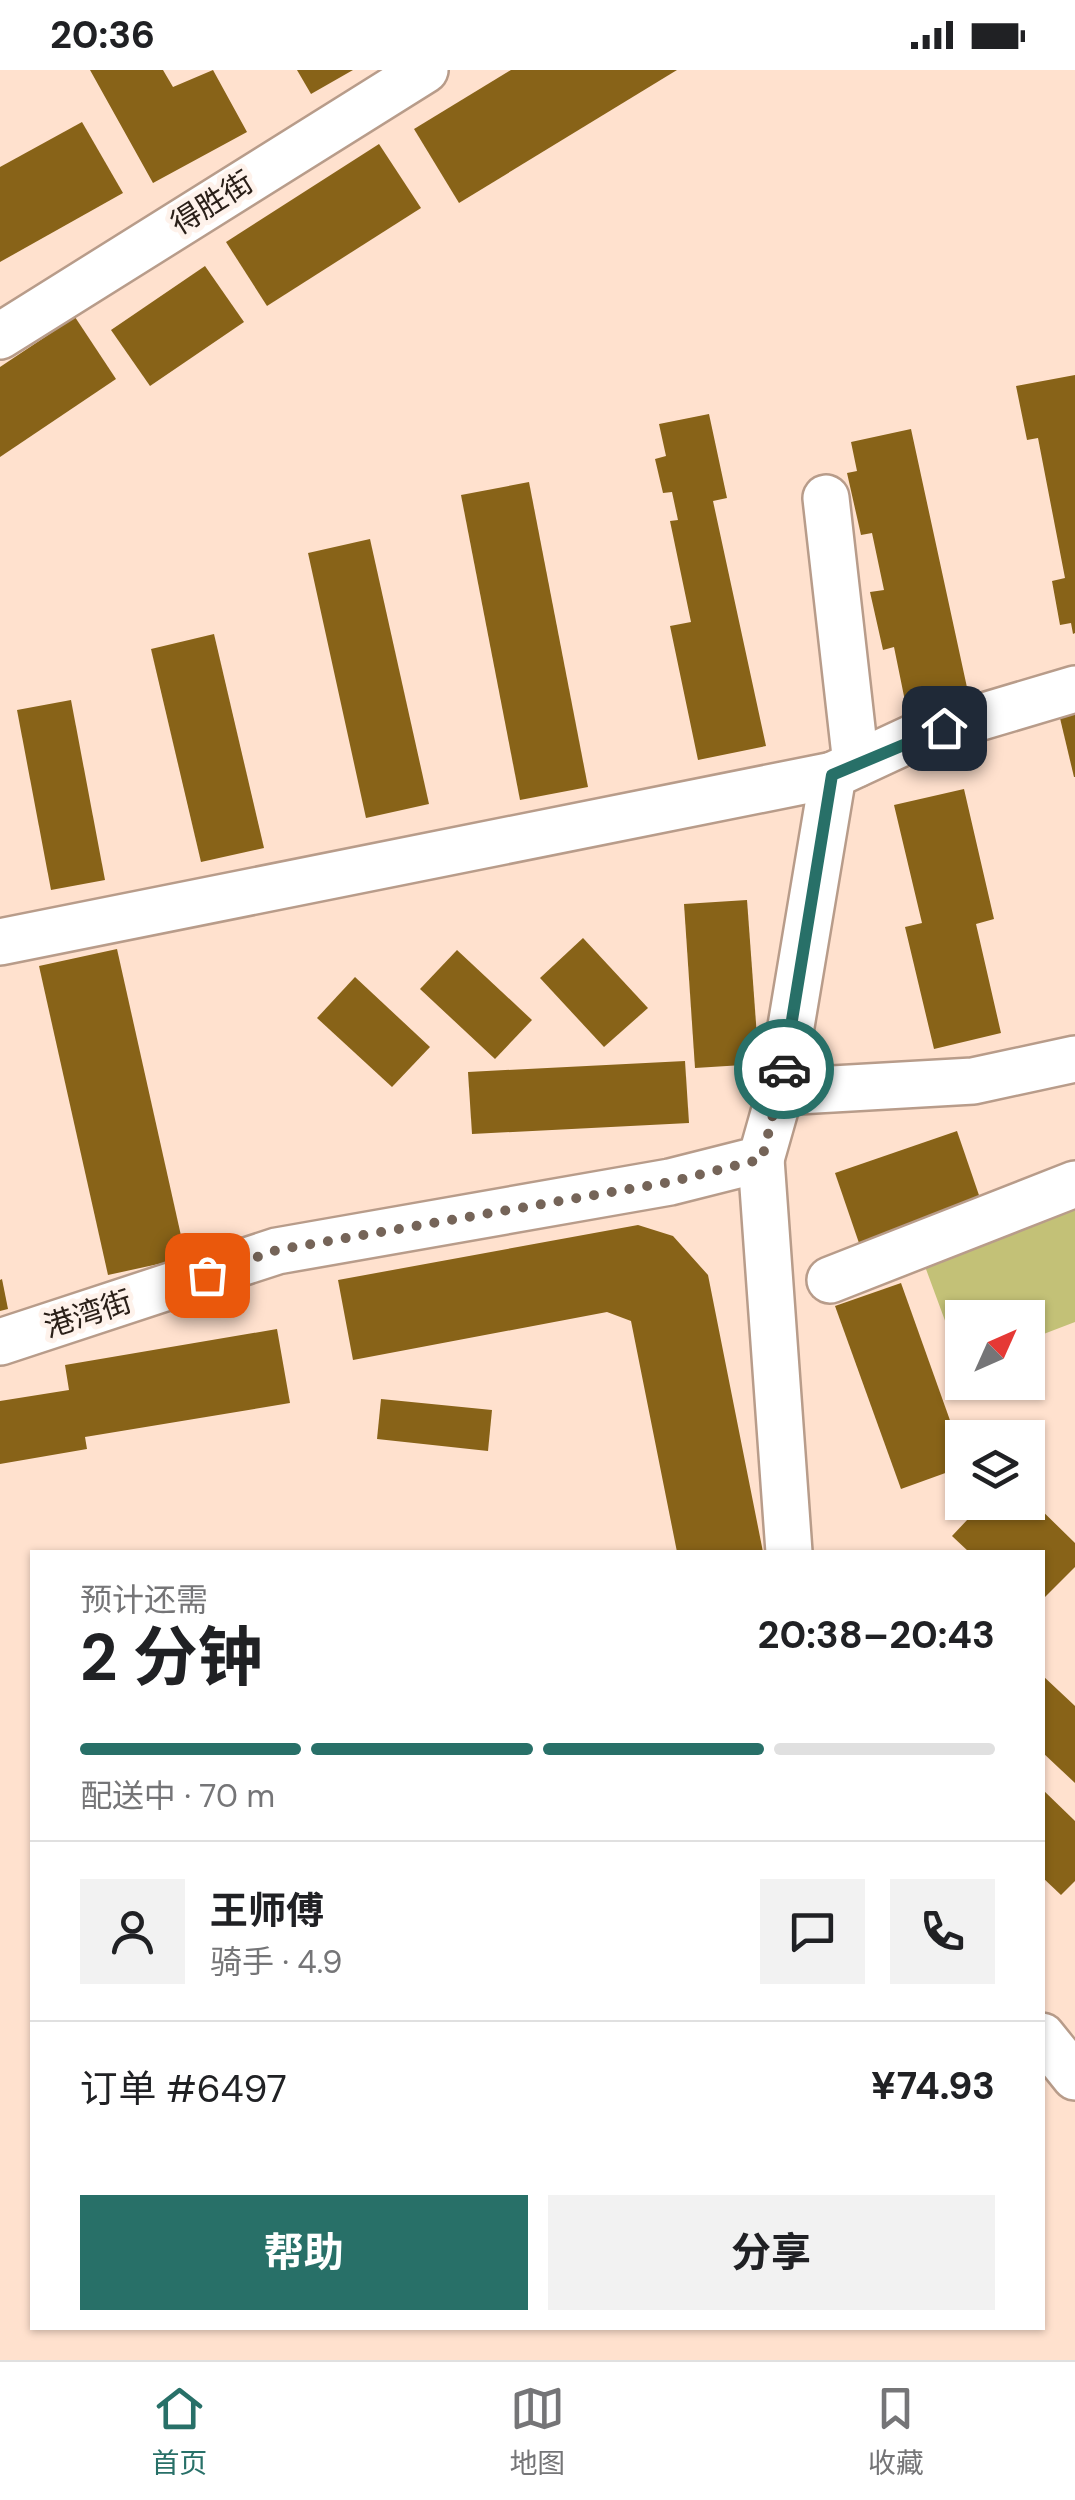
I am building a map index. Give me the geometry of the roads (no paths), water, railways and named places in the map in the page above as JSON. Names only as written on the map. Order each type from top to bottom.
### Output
[{"type":"street","name":"得胜街","points":[[0,336],[425,70]]},
{"type":"street","points":[[789,1550],[762,1159],[780,1092],[844,770],[826,498]]},
{"type":"street","points":[[0,942],[844,770],[917,736],[1075,689]]},
{"type":"street","points":[[780,1092],[973,1081],[1075,1059]]},
{"type":"street","name":"港湾街","points":[[0,1342],[277,1250],[670,1182],[762,1159]]},
{"type":"street","points":[[830,1280],[1075,1184]]},
{"type":"street","points":[[1045,2040],[1075,2077]]}]
